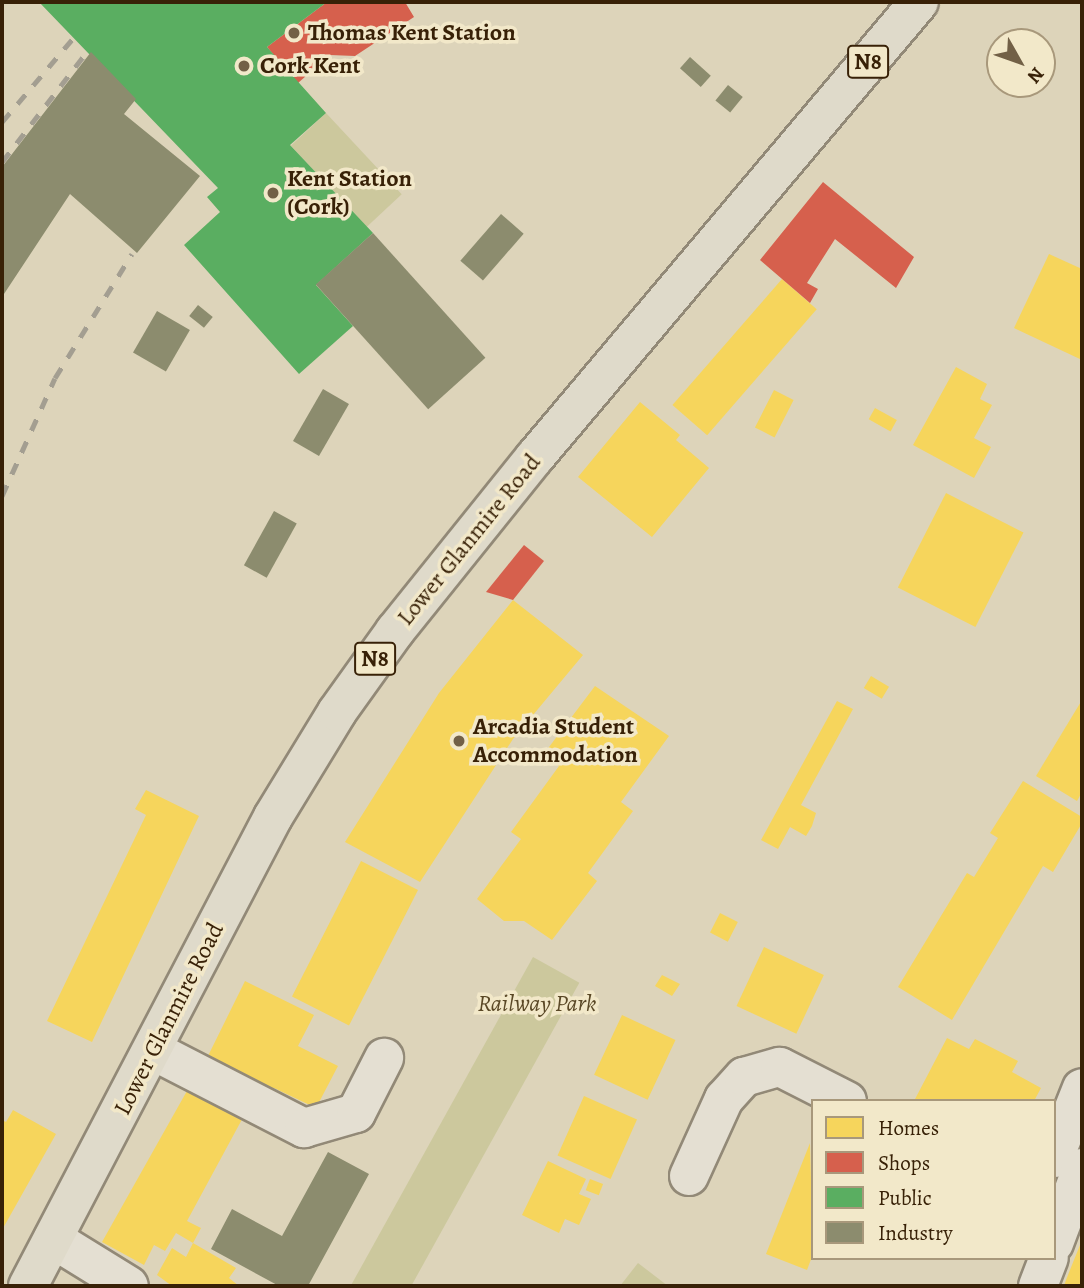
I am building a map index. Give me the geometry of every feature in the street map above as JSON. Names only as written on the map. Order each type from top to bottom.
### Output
[{"type":"highway","name":"Lower Glanmire Road","points":[[27,1286],[274,817],[337,712],[396,631],[766,179],[919,2]]},
{"type":"street","points":[[153,1051],[304,1128],[356,1113],[384,1058]]},
{"type":"street","points":[[689,1176],[724,1099],[744,1077],[780,1067],[843,1099]]},
{"type":"street","points":[[1056,1153],[1082,1088]]},
{"type":"street","points":[[1056,1238],[1082,1168]]},
{"type":"street","points":[[54,1239],[129,1286]]},
{"type":"street","points":[[1038,1286],[1048,1260]]},
{"type":"green space","points":[[326,113],[402,194],[367,227],[291,146]]},
{"type":"green space","name":"Railway Park","points":[[533,957],[579,983],[411,1286],[351,1286]]},
{"type":"green space","points":[[638,1263],[668,1286],[620,1286]]},
{"type":"building: Homes","points":[[1049,254],[1082,269],[1082,360],[1014,328]]},
{"type":"building: Homes","points":[[782,279],[817,309],[707,435],[672,405]]},
{"type":"building: Homes","points":[[956,367],[987,384],[980,399],[992,405],[974,438],[991,447],[974,478],[913,445]]},
{"type":"building: Homes","points":[[774,390],[794,400],[775,437],[755,427]]},
{"type":"building: Homes","points":[[640,402],[680,435],[676,440],[709,468],[652,537],[578,477]]},
{"type":"building: Homes","points":[[875,408],[897,420],[891,431],[869,419]]},
{"type":"building: Homes","points":[[946,493],[1024,532],[975,627],[898,587]]},
{"type":"building: Homes","name":"Arcadia Student Accommodation","points":[[513,600],[583,655],[513,739],[420,882],[345,842],[439,693]]},
{"type":"building: Homes","points":[[871,676],[889,687],[882,699],[864,688]]},
{"type":"building: Homes","name":"Arcadia Student Accommodation","points":[[595,686],[669,736],[621,802],[633,811],[588,873],[597,881],[552,940],[524,921],[504,921],[477,899],[521,839],[511,832],[559,766],[543,755]]},
{"type":"building: Homes","points":[[1082,700],[1082,792],[1077,801],[1036,776]]},
{"type":"building: Homes","points":[[837,701],[853,709],[801,805],[816,813],[812,826],[806,836],[790,827],[778,849],[761,840]]},
{"type":"building: Homes","points":[[1023,781],[1082,817],[1082,823],[1053,872],[1043,866],[952,1020],[898,987],[967,873],[974,877],[998,838],[990,833]]},
{"type":"building: Homes","points":[[146,790],[199,816],[92,1042],[47,1021],[146,815],[135,809]]},
{"type":"building: Homes","points":[[361,861],[418,890],[349,1025],[292,996]]},
{"type":"building: Homes","points":[[720,913],[738,922],[728,942],[710,933]]},
{"type":"building: Homes","points":[[764,947],[824,975],[796,1034],[737,1006]]},
{"type":"building: Homes","points":[[662,975],[680,984],[672,996],[655,986]]},
{"type":"building: Homes","points":[[245,981],[314,1015],[298,1046],[338,1066],[316,1108],[274,1088],[271,1095],[205,1062]]},
{"type":"building: Homes","points":[[622,1015],[675,1040],[648,1100],[594,1075]]},
{"type":"building: Homes","points":[[947,1038],[969,1049],[975,1039],[1018,1061],[1012,1072],[1041,1088],[1035,1099],[915,1099]]},
{"type":"building: Homes","points":[[192,1082],[246,1112],[187,1221],[201,1228],[193,1243],[176,1233],[165,1251],[154,1245],[144,1265],[102,1242]]},
{"type":"building: Homes","points":[[584,1096],[637,1120],[611,1179],[558,1155]]},
{"type":"building: Homes","points":[[13,1110],[56,1134],[2,1230],[2,1120],[6,1122]]},
{"type":"building: Homes","points":[[810,1143],[811,1259],[807,1270],[766,1254]]},
{"type":"building: Homes","points":[[548,1161],[586,1179],[579,1194],[591,1199],[579,1225],[565,1219],[559,1233],[522,1215]]},
{"type":"building: Homes","points":[[590,1179],[603,1184],[599,1195],[586,1190]]},
{"type":"building: Homes","points":[[1082,1240],[1082,1286],[1064,1286],[1066,1280]]},
{"type":"building: Homes","points":[[193,1243],[236,1268],[229,1278],[239,1286],[172,1286],[157,1275],[172,1248],[186,1257]]},
{"type":"building: Shops","points":[[327,2],[405,2],[414,17],[355,56],[330,55],[298,83],[267,47]]},
{"type":"building: Shops","points":[[823,182],[914,257],[896,288],[835,239],[807,283],[818,289],[810,303],[760,260]]},
{"type":"building: Shops","points":[[524,545],[544,561],[513,600],[486,592]]},
{"type":"building: Public","name":"Kent Station (Cork)","points":[[39,2],[327,2],[267,47],[326,113],[290,145],[373,233],[316,285],[353,326],[299,374],[184,245],[220,212],[207,197],[218,188]]},
{"type":"building: Industry","points":[[91,52],[136,99],[124,114],[200,176],[137,253],[70,194],[4,294],[2,167]]},
{"type":"building: Industry","points":[[690,57],[711,76],[701,87],[680,68]]},
{"type":"building: Industry","points":[[728,85],[743,97],[730,113],[715,101]]},
{"type":"building: Industry","points":[[501,214],[524,234],[483,280],[460,261]]},
{"type":"building: Industry","points":[[373,233],[485,358],[428,409],[316,285]]},
{"type":"building: Industry","points":[[198,305],[213,317],[204,328],[189,316]]},
{"type":"building: Industry","points":[[157,311],[190,330],[166,372],[133,353]]},
{"type":"building: Industry","points":[[323,389],[349,404],[319,456],[293,441]]},
{"type":"building: Industry","points":[[274,511],[297,524],[267,578],[244,565]]},
{"type":"building: Industry","points":[[328,1152],[369,1174],[308,1286],[279,1286],[211,1249],[232,1209],[282,1236]]},
{"type":"railway","points":[[2,122],[75,36]]},
{"type":"railway","points":[[2,162],[89,49]]},
{"type":"railway","points":[[2,496],[55,378],[132,254]]},
{"type":"place","name":"Thomas Kent Station","points":[[294,33]]},
{"type":"place","name":"Cork Kent","points":[[244,66]]},
{"type":"place","name":"Kent Station (Cork)","points":[[273,193]]},
{"type":"place","name":"Arcadia Student Accommodation","points":[[459,741]]}]
